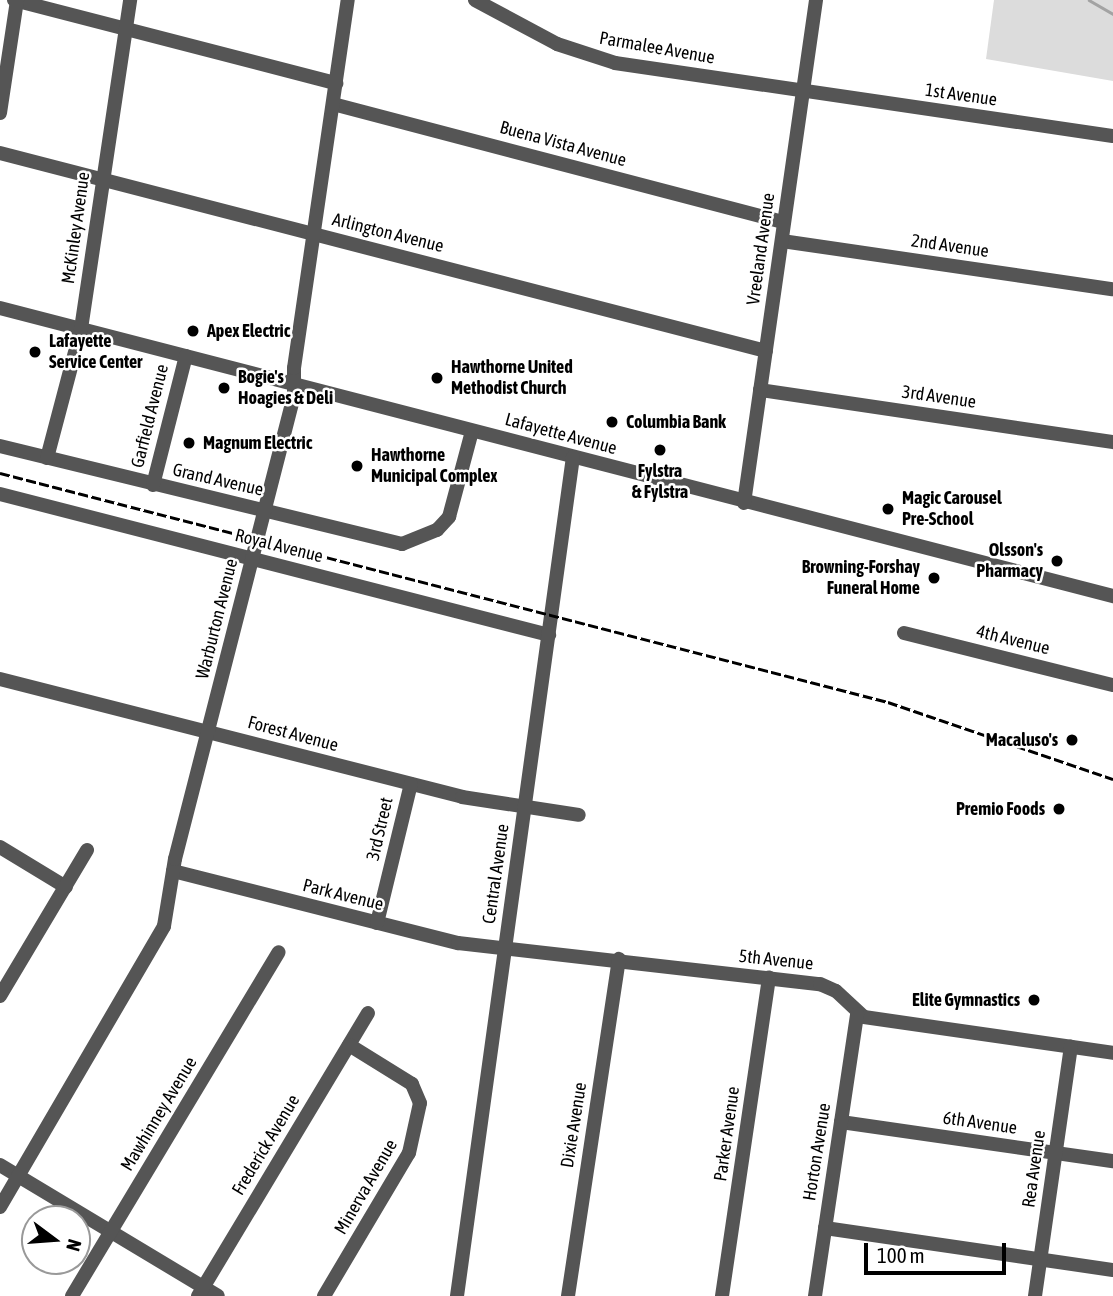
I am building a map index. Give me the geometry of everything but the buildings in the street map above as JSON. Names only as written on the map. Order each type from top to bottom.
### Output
[{"type":"street","points":[[0,113],[15,0],[336,83]]},
{"type":"street","name":"McKinley Avenue","points":[[47,458],[81,329],[130,0]]},
{"type":"street","name":"Warburton Avenue","points":[[0,1207],[159,939],[168,911],[173,872],[294,384],[348,0]]},
{"type":"street","name":"Parmalee Avenue","points":[[475,0],[547,40],[595,58],[803,91]]},
{"type":"street","name":"Vreeland Avenue","points":[[744,503],[816,0]]},
{"type":"street","name":"1st Avenue","points":[[803,91],[1113,136]]},
{"type":"street","name":"Buena Vista Avenue","points":[[333,104],[784,222]]},
{"type":"street","name":"Arlington Avenue","points":[[0,153],[766,351]]},
{"type":"street","name":"2nd Avenue","points":[[782,240],[1113,289]]},
{"type":"street","name":"Lafayette Avenue","points":[[0,308],[744,503],[1113,596]]},
{"type":"street","name":"Garfield Avenue","points":[[153,485],[186,356]]},
{"type":"street","name":"3rd Avenue","points":[[760,390],[1113,442]]},
{"type":"street","name":"Grand Avenue","points":[[0,446],[397,544],[426,536],[449,517],[472,431]]},
{"type":"street","name":"Central Avenue","points":[[457,1296],[573,457]]},
{"type":"street","name":"Royal Avenue","points":[[0,494],[549,635]]},
{"type":"street","name":"4th Avenue","points":[[904,632],[1113,685]]},
{"type":"street","name":"Forest Avenue","points":[[0,679],[411,785],[525,808],[579,815]]},
{"type":"street","name":"3rd Street","points":[[377,923],[411,785]]},
{"type":"street","points":[[0,847],[66,887]]},
{"type":"street","points":[[0,996],[87,850]]},
{"type":"street","name":"Park Avenue","points":[[173,872],[458,943],[506,948]]},
{"type":"street","name":"5th Avenue","points":[[506,948],[619,959],[829,987],[857,1014]]},
{"type":"street","name":"Mawhinney Avenue","points":[[72,1296],[279,952]]},
{"type":"street","name":"Dixie Avenue","points":[[568,1296],[619,959]]},
{"type":"street","name":"Parker Avenue","points":[[722,1296],[769,978]]},
{"type":"street","name":"Frederick Avenue","points":[[200,1292],[368,1013]]},
{"type":"street","points":[[857,1014],[1113,1053]]},
{"type":"street","name":"Horton Avenue","points":[[815,1296],[857,1014]]},
{"type":"street","name":"Minerva Avenue","points":[[324,1296],[410,1153],[420,1103],[412,1084],[349,1045]]},
{"type":"street","name":"Rea Avenue","points":[[1035,1296],[1072,1047]]},
{"type":"street","name":"6th Avenue","points":[[841,1122],[1113,1161]]},
{"type":"street","points":[[0,1165],[111,1232],[200,1292],[218,1296]]},
{"type":"street","points":[[825,1228],[1113,1270]]},
{"type":"shaded area","points":[[994,0],[1113,0],[1113,81],[986,59]]},
{"type":"waterway","points":[[1089,0],[1113,14]]},
{"type":"railway","points":[[0,473],[888,702],[1113,779]]},
{"type":"place","name":"Apex Electric","points":[[193,331]]},
{"type":"place","name":"Lafayette Service Center","points":[[35,352]]},
{"type":"place","name":"Hawthorne United Methodist Church","points":[[437,378]]},
{"type":"place","name":"Bogie's Hoagies & Deli","points":[[224,388]]},
{"type":"place","name":"Columbia Bank","points":[[612,422]]},
{"type":"place","name":"Magnum Electric","points":[[189,443]]},
{"type":"place","name":"Fylstra & Fylstra","points":[[660,450]]},
{"type":"place","name":"Hawthorne Municipal Complex","points":[[357,466]]},
{"type":"place","name":"Magic Carousel Pre-School","points":[[888,509]]},
{"type":"place","name":"Olsson's Pharmacy","points":[[1057,561]]},
{"type":"place","name":"Browning-Forshay Funeral Home","points":[[934,578]]},
{"type":"place","name":"Macaluso's","points":[[1072,740]]},
{"type":"place","name":"Premio Foods","points":[[1059,809]]},
{"type":"place","name":"Elite Gymnastics","points":[[1034,1000]]}]
